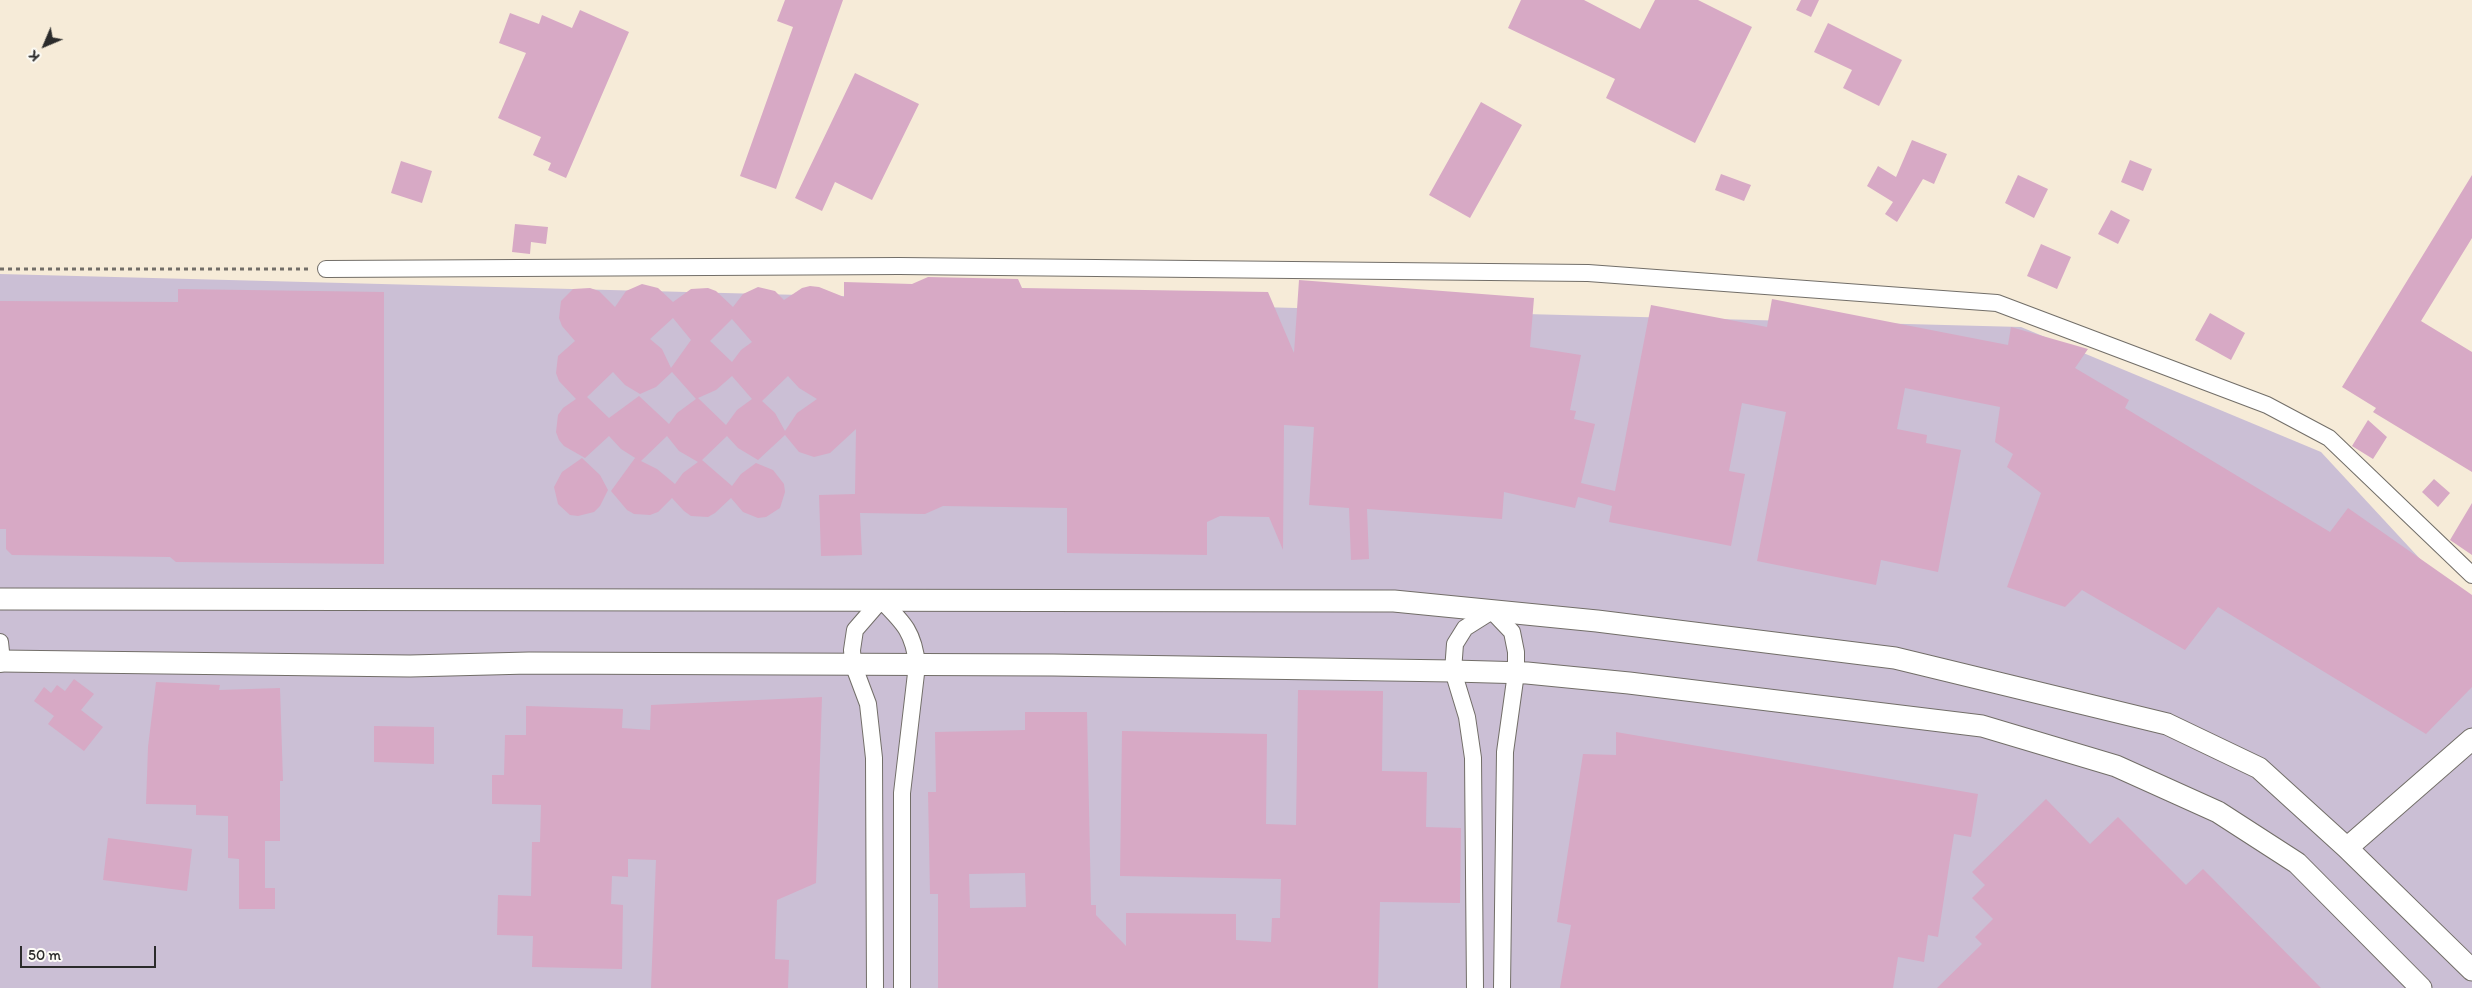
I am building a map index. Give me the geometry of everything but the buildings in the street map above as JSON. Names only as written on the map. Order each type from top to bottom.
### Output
[{"type":"street","points":[[326,269],[909,266],[1588,273],[1997,303],[2267,405],[2329,438],[2472,575]]},
{"type":"street","points":[[0,599],[1394,601],[1597,621],[1895,658],[2168,724],[2259,768],[2347,848],[2472,970]]},
{"type":"street","points":[[875,988],[874,758],[868,704],[853,664],[852,650],[855,630],[881,600]]},
{"type":"street","points":[[881,600],[906,625],[915,645],[917,665],[902,793],[902,988]]},
{"type":"street","points":[[1475,988],[1473,758],[1467,717],[1453,670],[1455,644],[1465,628],[1492,611]]},
{"type":"street","points":[[1492,611],[1512,632],[1516,673],[1505,752],[1502,988]]},
{"type":"street","points":[[0,657],[410,666],[529,663],[853,664],[1453,670],[1516,673],[1629,683],[1982,726],[2116,766],[2218,812],[2297,863],[2421,988]]},
{"type":"street","points":[[2347,848],[2472,739]]},
{"type":"path","points":[[0,269],[326,269]]},
{"type":"shaded area","points":[[0,274],[2021,327],[2321,452],[2472,615],[2472,988],[0,988]]}]
